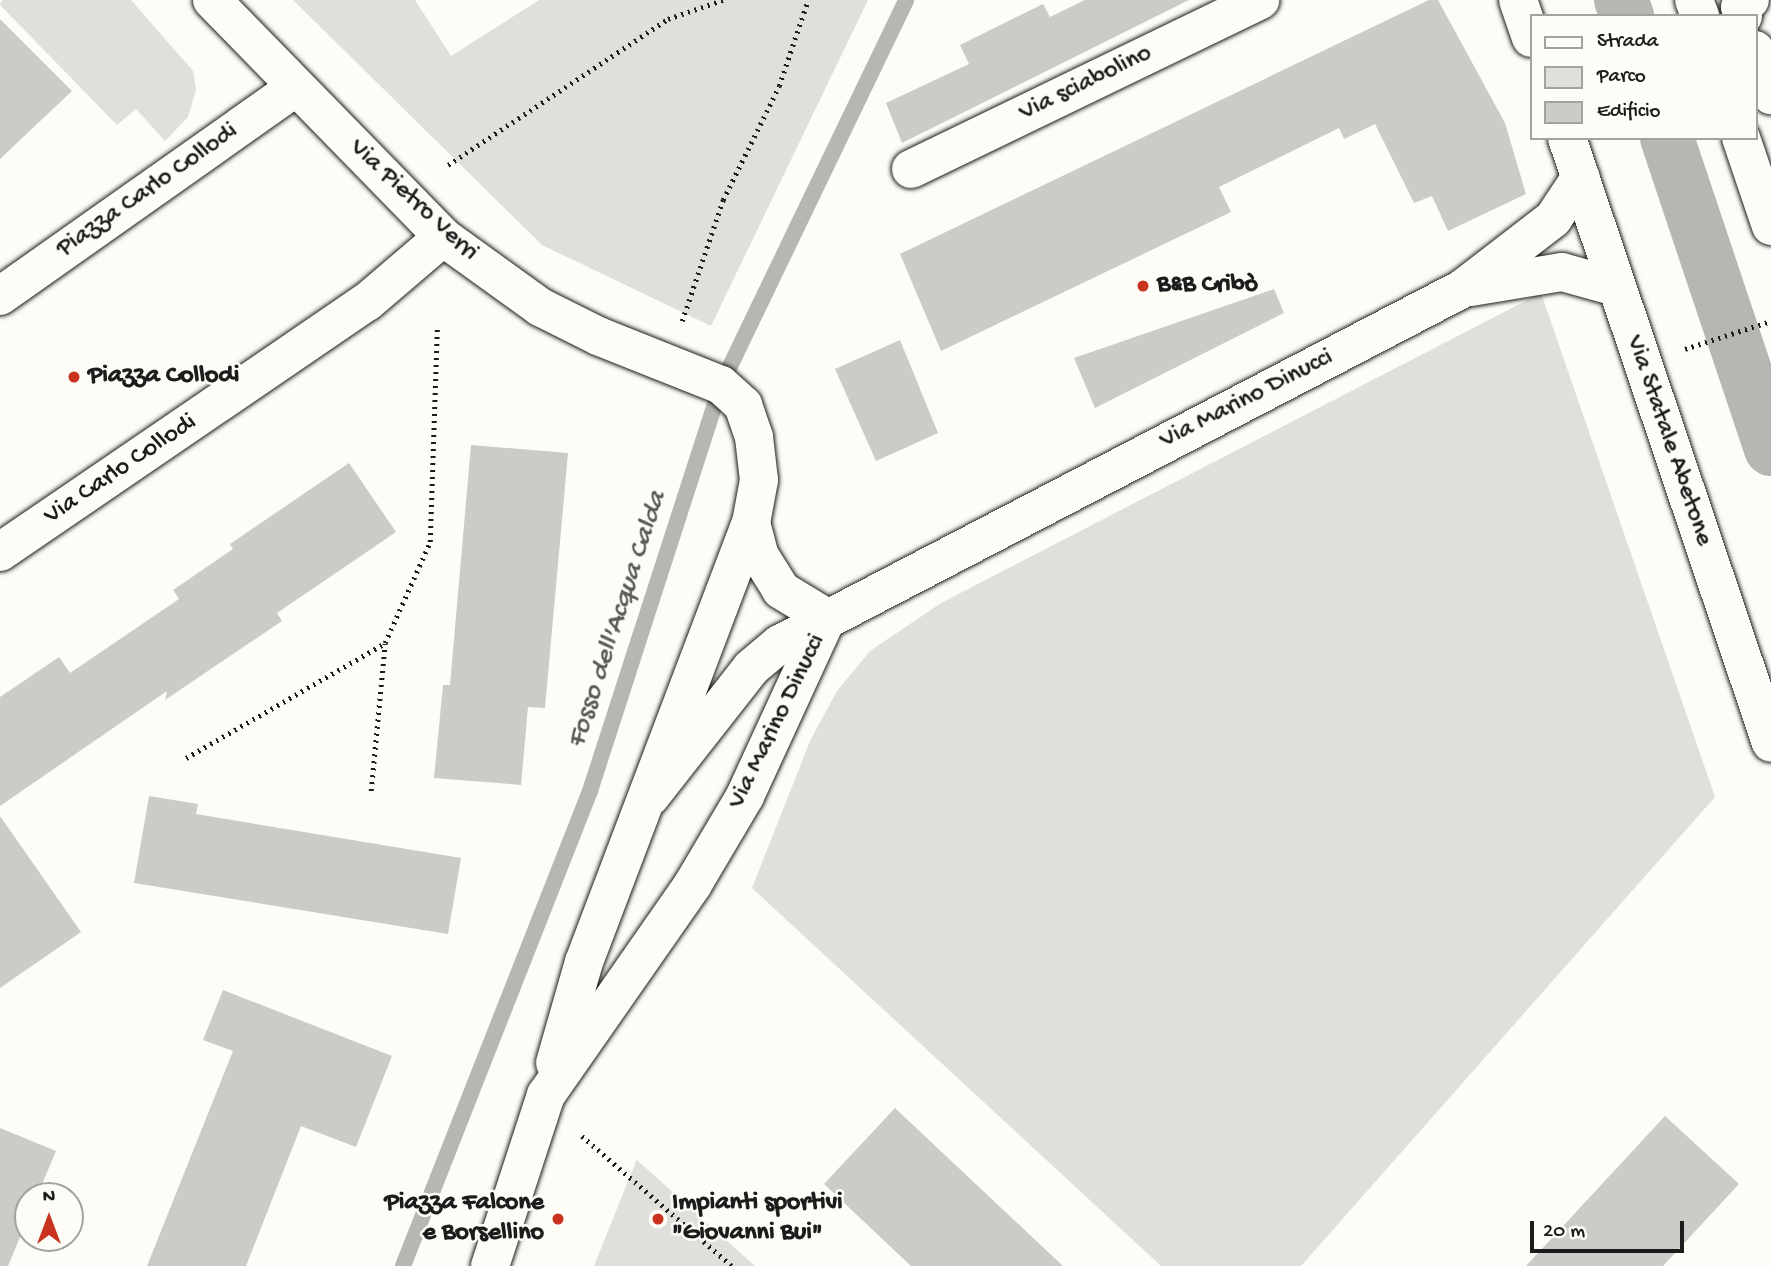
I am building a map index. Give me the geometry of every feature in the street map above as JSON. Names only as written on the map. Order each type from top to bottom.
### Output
[{"type":"street","name":"Via Pietro Verri","points":[[212,0],[443,237],[541,307],[598,336],[689,369],[721,384],[743,405],[759,480],[751,523]]},
{"type":"street","name":"Via sciabolino","points":[[911,169],[1260,0]]},
{"type":"street","points":[[1518,0],[1530,35]]},
{"type":"street","points":[[1757,56],[1771,95]]},
{"type":"street","name":"Piazza Carlo Collodi","points":[[0,296],[296,87]]},
{"type":"street","name":"Via Statale Abetone","points":[[1568,140],[1771,743]]},
{"type":"street","points":[[1742,140],[1771,226]]},
{"type":"street","name":"Via Marino Dinucci","points":[[490,1266],[544,1101],[693,884],[745,796],[827,618],[1462,289],[1553,219],[1581,177]]},
{"type":"street","name":"Via Carlo Collodi","points":[[0,552],[367,302],[443,237]]},
{"type":"street","name":"Via Marino Dinucci","points":[[1462,289],[1562,272],[1616,287]]},
{"type":"street","points":[[650,797],[751,668],[827,618],[794,600],[774,582],[751,523]]},
{"type":"street","points":[[544,1101],[583,962],[650,797],[751,523]]},
{"type":"path","points":[[448,165],[668,19],[723,0]]},
{"type":"path","points":[[679,327],[723,200],[779,86],[808,0]]},
{"type":"path","points":[[1681,351],[1771,321]]},
{"type":"path","points":[[371,790],[385,643],[430,542],[437,330]]},
{"type":"path","points":[[186,758],[385,643]]},
{"type":"path","points":[[544,1101],[630,1172],[732,1266]]},
{"type":"green space","points":[[2,0],[131,0],[193,71],[196,90],[188,117],[165,141],[136,109],[117,125],[0,5]]},
{"type":"green space","points":[[293,0],[415,0],[451,56],[539,0],[868,0],[711,326],[542,245]]},
{"type":"green space","points":[[1541,293],[1715,797],[1301,1266],[1161,1266],[752,888],[810,741],[837,691],[870,651],[941,603]]},
{"type":"green space","name":"Impianti sportivi \"Giovanni Bui\"","points":[[637,1160],[755,1266],[594,1266]]},
{"type":"building","points":[[1085,0],[1189,0],[902,143],[886,103],[969,64],[960,45],[1043,4],[1050,17]]},
{"type":"building","points":[[1429,0],[1438,0],[1505,123],[1526,194],[1448,231],[1432,196],[1414,203],[1375,124],[1344,139],[1339,128],[1219,187],[1231,212],[941,351],[900,254]]},
{"type":"building","points":[[0,19],[72,91],[0,159]]},
{"type":"building","points":[[1274,289],[1284,313],[1095,408],[1074,358]]},
{"type":"building","points":[[900,340],[938,433],[876,461],[835,369]]},
{"type":"building","points":[[471,445],[568,453],[545,708],[528,707],[521,785],[434,778],[443,685],[450,685]]},
{"type":"building","points":[[349,463],[396,532],[277,613],[282,621],[165,700],[167,691],[0,806],[0,697],[59,657],[70,673],[179,599],[173,590],[233,549],[230,544]]},
{"type":"building","points":[[149,796],[198,804],[196,814],[461,858],[448,934],[134,883]]},
{"type":"building","points":[[0,816],[81,932],[0,988]]},
{"type":"building","points":[[223,990],[392,1056],[356,1147],[301,1126],[246,1266],[147,1266],[233,1051],[203,1040]]},
{"type":"building","points":[[895,1108],[1063,1266],[911,1266],[824,1184]]},
{"type":"building","points":[[1665,1116],[1739,1184],[1663,1266],[1526,1266]]},
{"type":"building","points":[[0,1128],[56,1151],[43,1182],[14,1182],[14,1252],[8,1266],[0,1266]]},
{"type":"waterway","name":"Fosso dell'Acqua Calda","points":[[403,1266],[590,791],[721,385],[906,0]]},
{"type":"waterway","points":[[1621,0],[1626,14]]},
{"type":"waterway","points":[[1668,140],[1771,449]]},
{"type":"place","name":"B&B Cribò","points":[[1143,286]]},
{"type":"place","name":"Piazza Collodi","points":[[74,377]]},
{"type":"place","name":"Piazza Falcone e Borsellino","points":[[558,1219]]},
{"type":"place","name":"Impianti sportivi \"Giovanni Bui\"","points":[[658,1219]]}]
